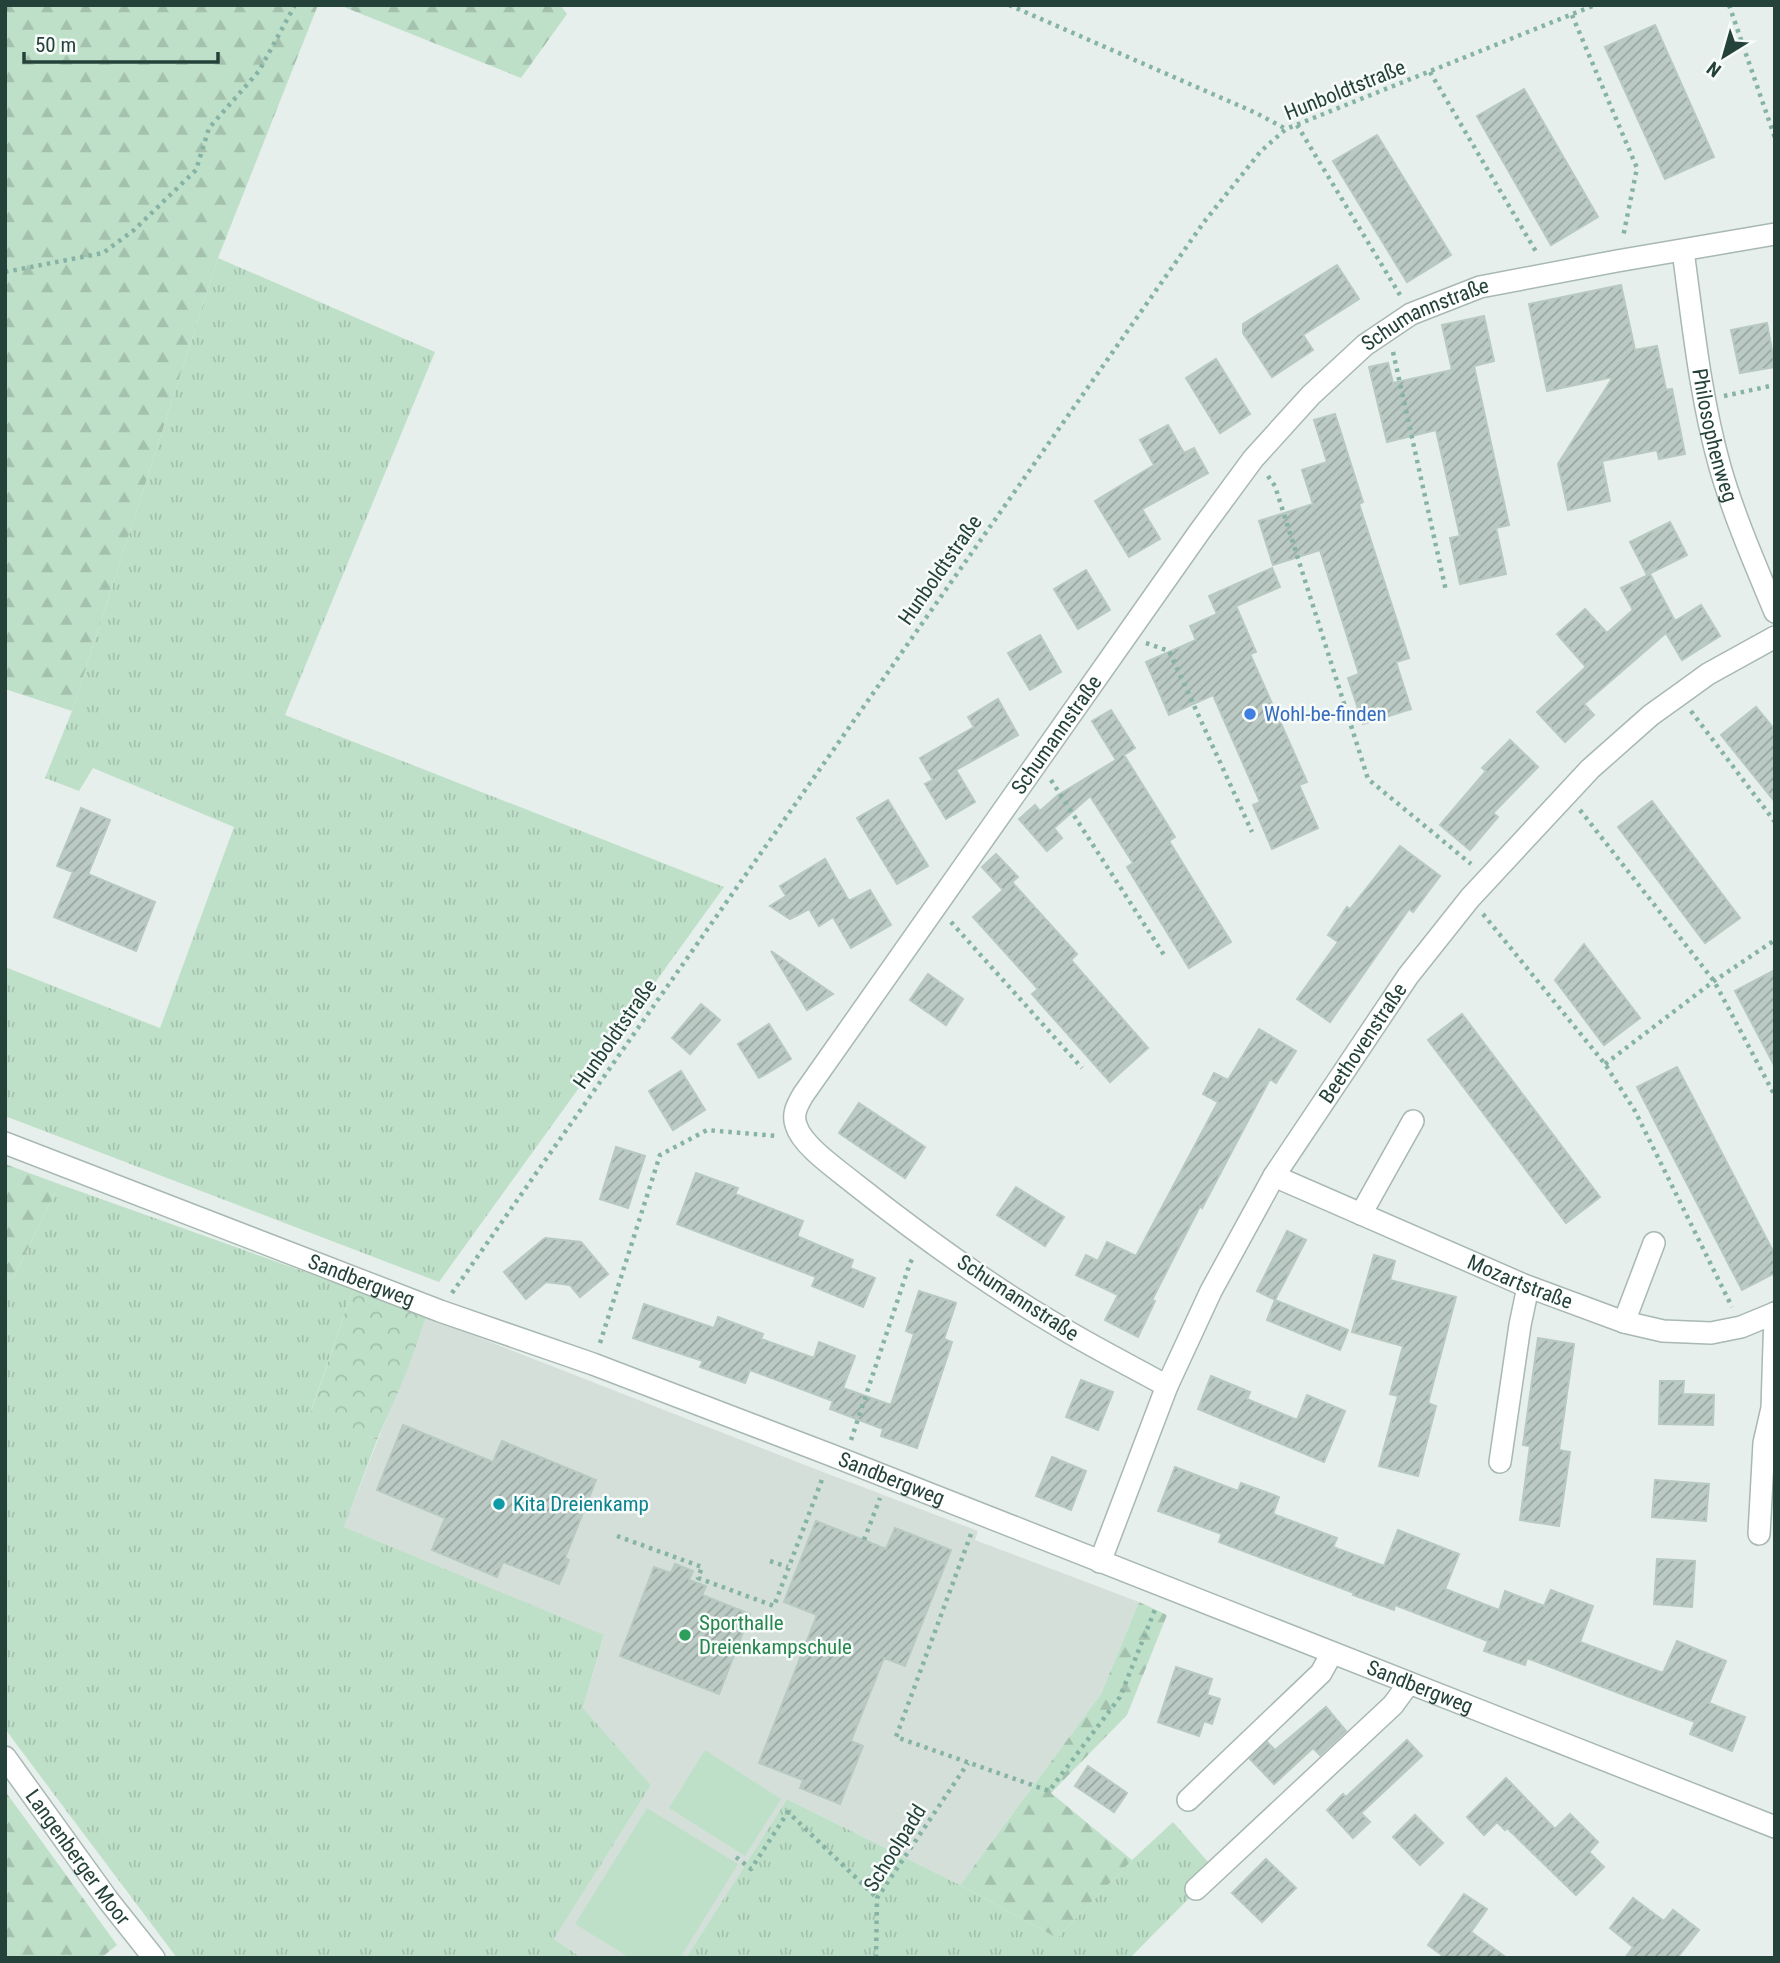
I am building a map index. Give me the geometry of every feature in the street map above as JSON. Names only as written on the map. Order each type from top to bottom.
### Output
[{"type":"street","name":"Schumannstraße","points":[[1167,1386],[1054,1324],[926,1238],[832,1165],[802,1138],[795,1123],[796,1109],[803,1095],[1253,459],[1311,395],[1366,345],[1411,314],[1480,287],[1775,234]]},
{"type":"street","name":"Philosophenweg","points":[[1683,251],[1704,400],[1720,468],[1747,545],[1775,612]]},
{"type":"street","name":"Beethovenstraße","points":[[1100,1562],[1167,1386],[1211,1291],[1274,1176],[1408,976],[1470,898],[1567,793],[1651,715],[1709,674],[1775,637]]},
{"type":"street","points":[[1361,1214],[1413,1121]]},
{"type":"street","name":"Sandbergweg","points":[[5,1143],[440,1311],[593,1364],[838,1457],[1775,1827]]},
{"type":"street","name":"Mozartstraße","points":[[1274,1176],[1528,1287],[1624,1322],[1663,1331],[1711,1334],[1741,1327],[1775,1313]]},
{"type":"street","points":[[1624,1322],[1654,1243]]},
{"type":"street","points":[[1500,1462],[1528,1287]]},
{"type":"street","points":[[1759,1534],[1764,1443],[1772,1408],[1775,1313]]},
{"type":"street","points":[[1188,1800],[1321,1673],[1332,1653]]},
{"type":"street","points":[[1196,1889],[1393,1705],[1409,1683]]},
{"type":"street","name":"Langenberger Moor","points":[[5,1757],[153,1958]]},
{"type":"path","points":[[5,10],[10,5]]},
{"type":"path","points":[[5,272],[103,253],[134,230],[196,170],[209,128],[259,71],[295,5]]},
{"type":"path","points":[[1009,5],[1256,113],[1286,130]]},
{"type":"path","name":"Hunboldtstraße","points":[[440,1311],[1204,222],[1261,151],[1286,130],[1297,125],[1595,5]]},
{"type":"path","points":[[1729,5],[1775,138]]},
{"type":"path","points":[[1572,15],[1637,168],[1617,261]]},
{"type":"path","points":[[1430,72],[1549,273]]},
{"type":"path","points":[[1297,125],[1411,314]]},
{"type":"path","points":[[1388,330],[1446,591]]},
{"type":"path","points":[[1704,400],[1775,385]]},
{"type":"path","points":[[1253,459],[1275,486],[1368,779],[1488,878]]},
{"type":"path","points":[[1125,637],[1169,650],[1252,832]]},
{"type":"path","points":[[1679,695],[1775,822]]},
{"type":"path","points":[[1038,761],[1166,958]]},
{"type":"path","points":[[1567,793],[1714,981],[1775,1096]]},
{"type":"path","points":[[1470,898],[1605,1064],[1635,1111],[1741,1327]]},
{"type":"path","points":[[936,906],[1082,1068]]},
{"type":"path","points":[[1605,1064],[1714,981],[1775,940]]},
{"type":"path","points":[[593,1364],[660,1155],[707,1130],[802,1138]]},
{"type":"path","points":[[617,1536],[702,1567],[698,1578],[774,1606],[788,1567],[863,1408],[910,1263],[926,1238]]},
{"type":"path","points":[[864,1540],[888,1477]]},
{"type":"path","points":[[979,1513],[896,1737],[1049,1791],[1120,1698],[1164,1587]]},
{"type":"path","points":[[770,1561],[788,1567]]},
{"type":"path","name":"Schoolpadd","points":[[876,1958],[877,1898],[968,1763]]},
{"type":"path","points":[[736,1857],[751,1869],[788,1812],[877,1898]]},
{"type":"shaded area","points":[[426,1317],[978,1531],[975,1540],[1139,1602],[1101,1694],[960,1885],[787,1799],[686,1958],[582,1958],[554,1939],[651,1785],[583,1708],[604,1636],[344,1527]]},
{"type":"green space","points":[[5,5],[318,5],[218,258],[72,711],[5,689]]},
{"type":"green space","points":[[339,5],[560,5],[567,14],[521,78]]},
{"type":"green space","points":[[218,258],[435,352],[285,715],[724,887],[439,1282],[5,1116],[5,967],[160,1028],[234,827],[93,768],[79,791],[45,778],[72,711]]},
{"type":"green space","points":[[5,1164],[59,1184],[14,1277],[5,1280]]},
{"type":"green space","points":[[59,1184],[353,1289],[311,1411],[377,1440],[344,1527],[604,1635],[583,1708],[651,1785],[554,1939],[582,1958],[177,1958],[5,1729],[5,1280],[14,1277]]},
{"type":"green space","points":[[353,1289],[426,1317],[407,1371],[377,1440],[311,1412]]},
{"type":"green space","points":[[1139,1602],[1167,1615],[1127,1715],[1051,1793],[1132,1860],[1057,1938],[960,1885],[1101,1694]]},
{"type":"green space","points":[[705,1750],[781,1799],[745,1856],[669,1808]]},
{"type":"green space","points":[[5,1791],[117,1945],[101,1958],[5,1958]]},
{"type":"green space","points":[[787,1799],[960,1885],[1057,1938],[1132,1860],[1173,1822],[1216,1871],[1130,1958],[686,1958]]},
{"type":"green space","points":[[647,1808],[738,1864],[680,1958],[630,1958],[575,1924]]},
{"type":"building","points":[[1655,25],[1714,157],[1665,179],[1605,47]]},
{"type":"building","points":[[1524,89],[1598,217],[1551,245],[1477,116]]},
{"type":"building","points":[[1377,135],[1451,255],[1407,282],[1333,161]]},
{"type":"building","points":[[1337,265],[1359,299],[1303,335],[1313,350],[1272,377],[1243,333],[1243,324]]},
{"type":"building","points":[[1621,285],[1635,350],[1657,346],[1666,390],[1672,389],[1685,454],[1659,459],[1657,450],[1602,461],[1610,501],[1568,510],[1558,464],[1613,377],[1547,391],[1529,304]]},
{"type":"building","points":[[1484,316],[1494,361],[1474,366],[1509,525],[1496,528],[1506,574],[1460,584],[1450,538],[1460,536],[1436,430],[1387,442],[1369,367],[1388,363],[1393,383],[1452,370],[1442,325]]},
{"type":"building","points":[[1767,323],[1775,367],[1740,373],[1731,330]]},
{"type":"building","points":[[1216,359],[1250,414],[1220,433],[1186,378]]},
{"type":"building","points":[[1335,414],[1363,502],[1359,504],[1409,658],[1396,662],[1411,709],[1363,724],[1348,678],[1359,674],[1320,550],[1273,565],[1259,521],[1313,504],[1302,470],[1327,462],[1314,420]]},
{"type":"building","points":[[1168,425],[1184,453],[1194,448],[1208,473],[1142,509],[1160,539],[1129,557],[1095,501],[1154,465],[1140,440]]},
{"type":"building","points":[[1670,522],[1687,555],[1647,575],[1630,542]]},
{"type":"building","points":[[1272,568],[1280,587],[1236,606],[1256,652],[1250,654],[1307,782],[1299,785],[1318,828],[1272,849],[1253,805],[1260,802],[1213,695],[1169,715],[1146,662],[1196,640],[1190,626],[1217,614],[1209,596]]},
{"type":"building","points":[[1086,570],[1110,610],[1078,629],[1054,589]]},
{"type":"building","points":[[1650,574],[1675,621],[1701,605],[1720,636],[1682,660],[1666,633],[1584,704],[1594,715],[1565,742],[1537,712],[1586,667],[1557,634],[1585,609],[1607,633],[1633,610],[1621,588]]},
{"type":"building","points":[[1040,635],[1061,672],[1030,690],[1008,653]]},
{"type":"building","points":[[998,699],[1018,735],[956,770],[975,802],[946,819],[925,784],[933,780],[920,758],[974,727],[968,717]]},
{"type":"building","points":[[1756,707],[1775,730],[1775,802],[1721,735]]},
{"type":"building","points":[[1111,710],[1135,748],[1124,755],[1175,837],[1169,841],[1231,942],[1189,968],[1127,867],[1133,863],[1090,796],[1054,828],[1062,838],[1047,851],[1019,819],[1035,805],[1040,811],[1058,795],[1116,760],[1092,721]]},
{"type":"building","points":[[1510,740],[1538,767],[1493,813],[1498,817],[1470,850],[1440,825],[1486,771],[1482,768]]},
{"type":"building","points":[[888,800],[928,866],[897,884],[857,818]]},
{"type":"building","points":[[1652,801],[1740,918],[1705,943],[1618,827]]},
{"type":"building","points":[[81,808],[110,820],[88,874],[155,902],[136,951],[54,917],[73,872],[57,866]]},
{"type":"building","points":[[1400,846],[1440,876],[1413,912],[1409,909],[1330,1022],[1297,999],[1338,942],[1328,935],[1347,907],[1350,909]]},
{"type":"building","points":[[996,854],[1018,877],[1012,882],[1077,954],[1071,960],[1148,1048],[1110,1082],[1032,994],[1038,989],[973,917],[1003,890],[982,867]]},
{"type":"building","points":[[825,859],[849,901],[870,890],[891,925],[851,948],[833,917],[819,926],[809,909],[790,919],[770,906],[786,896],[780,886]]},
{"type":"building","points":[[1584,944],[1640,1018],[1604,1045],[1555,980]]},
{"type":"building","points":[[771,951],[833,994],[807,1010]]},
{"type":"building","points":[[1775,970],[1775,1067],[1735,991]]},
{"type":"building","points":[[928,974],[963,999],[946,1025],[910,1000]]},
{"type":"building","points":[[701,1004],[720,1020],[690,1054],[672,1038]]},
{"type":"building","points":[[1462,1014],[1600,1197],[1566,1223],[1428,1040]]},
{"type":"building","points":[[769,1024],[791,1059],[759,1078],[738,1044]]},
{"type":"building","points":[[1259,1029],[1296,1051],[1276,1083],[1270,1079],[1202,1208],[1200,1206],[1152,1300],[1155,1301],[1138,1337],[1105,1320],[1118,1295],[1076,1275],[1086,1255],[1098,1261],[1107,1242],[1136,1256],[1218,1102],[1203,1094],[1214,1073],[1228,1080]]},
{"type":"building","points":[[1677,1067],[1775,1255],[1775,1273],[1742,1290],[1637,1087]]},
{"type":"building","points":[[681,1071],[705,1110],[673,1130],[649,1091]]},
{"type":"building","points":[[859,1103],[925,1147],[905,1178],[839,1133]]},
{"type":"building","points":[[616,1147],[645,1156],[628,1208],[600,1199]]},
{"type":"building","points":[[696,1173],[738,1188],[735,1194],[803,1221],[797,1236],[853,1260],[850,1268],[875,1278],[863,1307],[812,1286],[816,1277],[677,1224]]},
{"type":"building","points":[[1016,1187],[1064,1217],[1045,1246],[997,1215]]},
{"type":"building","points":[[1287,1231],[1306,1240],[1275,1300],[1257,1291]]},
{"type":"building","points":[[545,1238],[581,1242],[608,1274],[580,1297],[570,1285],[546,1282],[526,1299],[504,1272]]},
{"type":"building","points":[[1374,1255],[1395,1261],[1390,1280],[1456,1297],[1428,1403],[1436,1406],[1418,1476],[1379,1466],[1398,1396],[1390,1394],[1403,1346],[1352,1332]]},
{"type":"building","points":[[919,1291],[956,1303],[944,1339],[952,1342],[917,1448],[881,1436],[883,1429],[830,1409],[833,1401],[750,1370],[745,1383],[700,1367],[703,1361],[633,1338],[644,1304],[714,1328],[718,1317],[763,1334],[761,1339],[814,1358],[819,1342],[855,1356],[843,1388],[891,1405],[914,1334],[906,1331]]},
{"type":"building","points":[[1275,1300],[1348,1330],[1340,1350],[1267,1320]]},
{"type":"building","points":[[1538,1338],[1574,1344],[1559,1450],[1570,1452],[1559,1526],[1520,1520],[1530,1446],[1523,1445]]},
{"type":"building","points":[[1211,1376],[1250,1392],[1247,1399],[1297,1420],[1307,1395],[1345,1411],[1324,1462],[1198,1409]]},
{"type":"building","points":[[1081,1380],[1113,1392],[1098,1430],[1066,1417]]},
{"type":"building","points":[[1660,1381],[1684,1381],[1683,1394],[1714,1395],[1713,1425],[1659,1424]]},
{"type":"building","name":"Kita Dreienkamp","points":[[403,1425],[493,1462],[502,1441],[596,1480],[565,1558],[569,1560],[559,1584],[503,1562],[497,1577],[432,1550],[445,1518],[377,1490]]},
{"type":"building","points":[[1052,1457],[1086,1471],[1071,1510],[1036,1496]]},
{"type":"building","points":[[1175,1467],[1238,1491],[1241,1483],[1279,1497],[1273,1514],[1337,1538],[1333,1547],[1384,1566],[1398,1530],[1459,1554],[1445,1589],[1499,1610],[1505,1591],[1544,1606],[1551,1590],[1593,1606],[1580,1642],[1663,1673],[1677,1641],[1726,1661],[1709,1703],[1745,1717],[1732,1751],[1690,1734],[1695,1722],[1527,1658],[1525,1665],[1484,1651],[1488,1641],[1395,1605],[1394,1610],[1353,1595],[1354,1593],[1219,1542],[1222,1534],[1158,1511]]},
{"type":"building","points":[[1655,1480],[1709,1484],[1706,1521],[1652,1517]]},
{"type":"building","points":[[816,1521],[886,1549],[895,1528],[951,1550],[905,1666],[884,1658],[851,1741],[863,1746],[840,1804],[800,1788],[803,1780],[759,1763],[817,1615],[784,1602]]},
{"type":"building","points":[[1657,1559],[1695,1561],[1692,1607],[1654,1604]]},
{"type":"building","name":"Sporthalle Dreienkampschule","points":[[675,1564],[693,1571],[689,1580],[706,1586],[702,1595],[750,1614],[719,1694],[620,1656],[654,1567],[671,1573]]},
{"type":"building","points":[[1176,1667],[1212,1679],[1207,1695],[1220,1699],[1212,1724],[1204,1721],[1199,1736],[1158,1722]]},
{"type":"building","points":[[1326,1707],[1346,1731],[1320,1755],[1313,1748],[1274,1784],[1250,1759],[1267,1742],[1275,1750]]},
{"type":"building","points":[[1407,1740],[1422,1756],[1361,1813],[1370,1822],[1353,1838],[1327,1810],[1343,1794],[1346,1797]]},
{"type":"building","points":[[1088,1766],[1127,1793],[1114,1812],[1075,1786]]},
{"type":"building","points":[[1506,1778],[1555,1829],[1570,1814],[1598,1842],[1589,1852],[1604,1867],[1576,1895],[1507,1828],[1505,1830],[1497,1822],[1484,1835],[1467,1817]]},
{"type":"building","points":[[1415,1815],[1443,1843],[1420,1865],[1393,1837]]},
{"type":"building","points":[[1266,1859],[1296,1888],[1262,1922],[1232,1893]]},
{"type":"building","points":[[1464,1894],[1487,1909],[1471,1932],[1507,1958],[1446,1958],[1428,1945]]},
{"type":"building","points":[[1633,1898],[1664,1921],[1673,1910],[1699,1930],[1677,1958],[1625,1958],[1633,1947],[1610,1928]]},
{"type":"place","name":"Wohl-be-finden","points":[[1250,714]]},
{"type":"place","name":"Kita Dreienkamp","points":[[499,1504]]},
{"type":"place","name":"Sporthalle Dreienkampschule","points":[[685,1635]]}]
